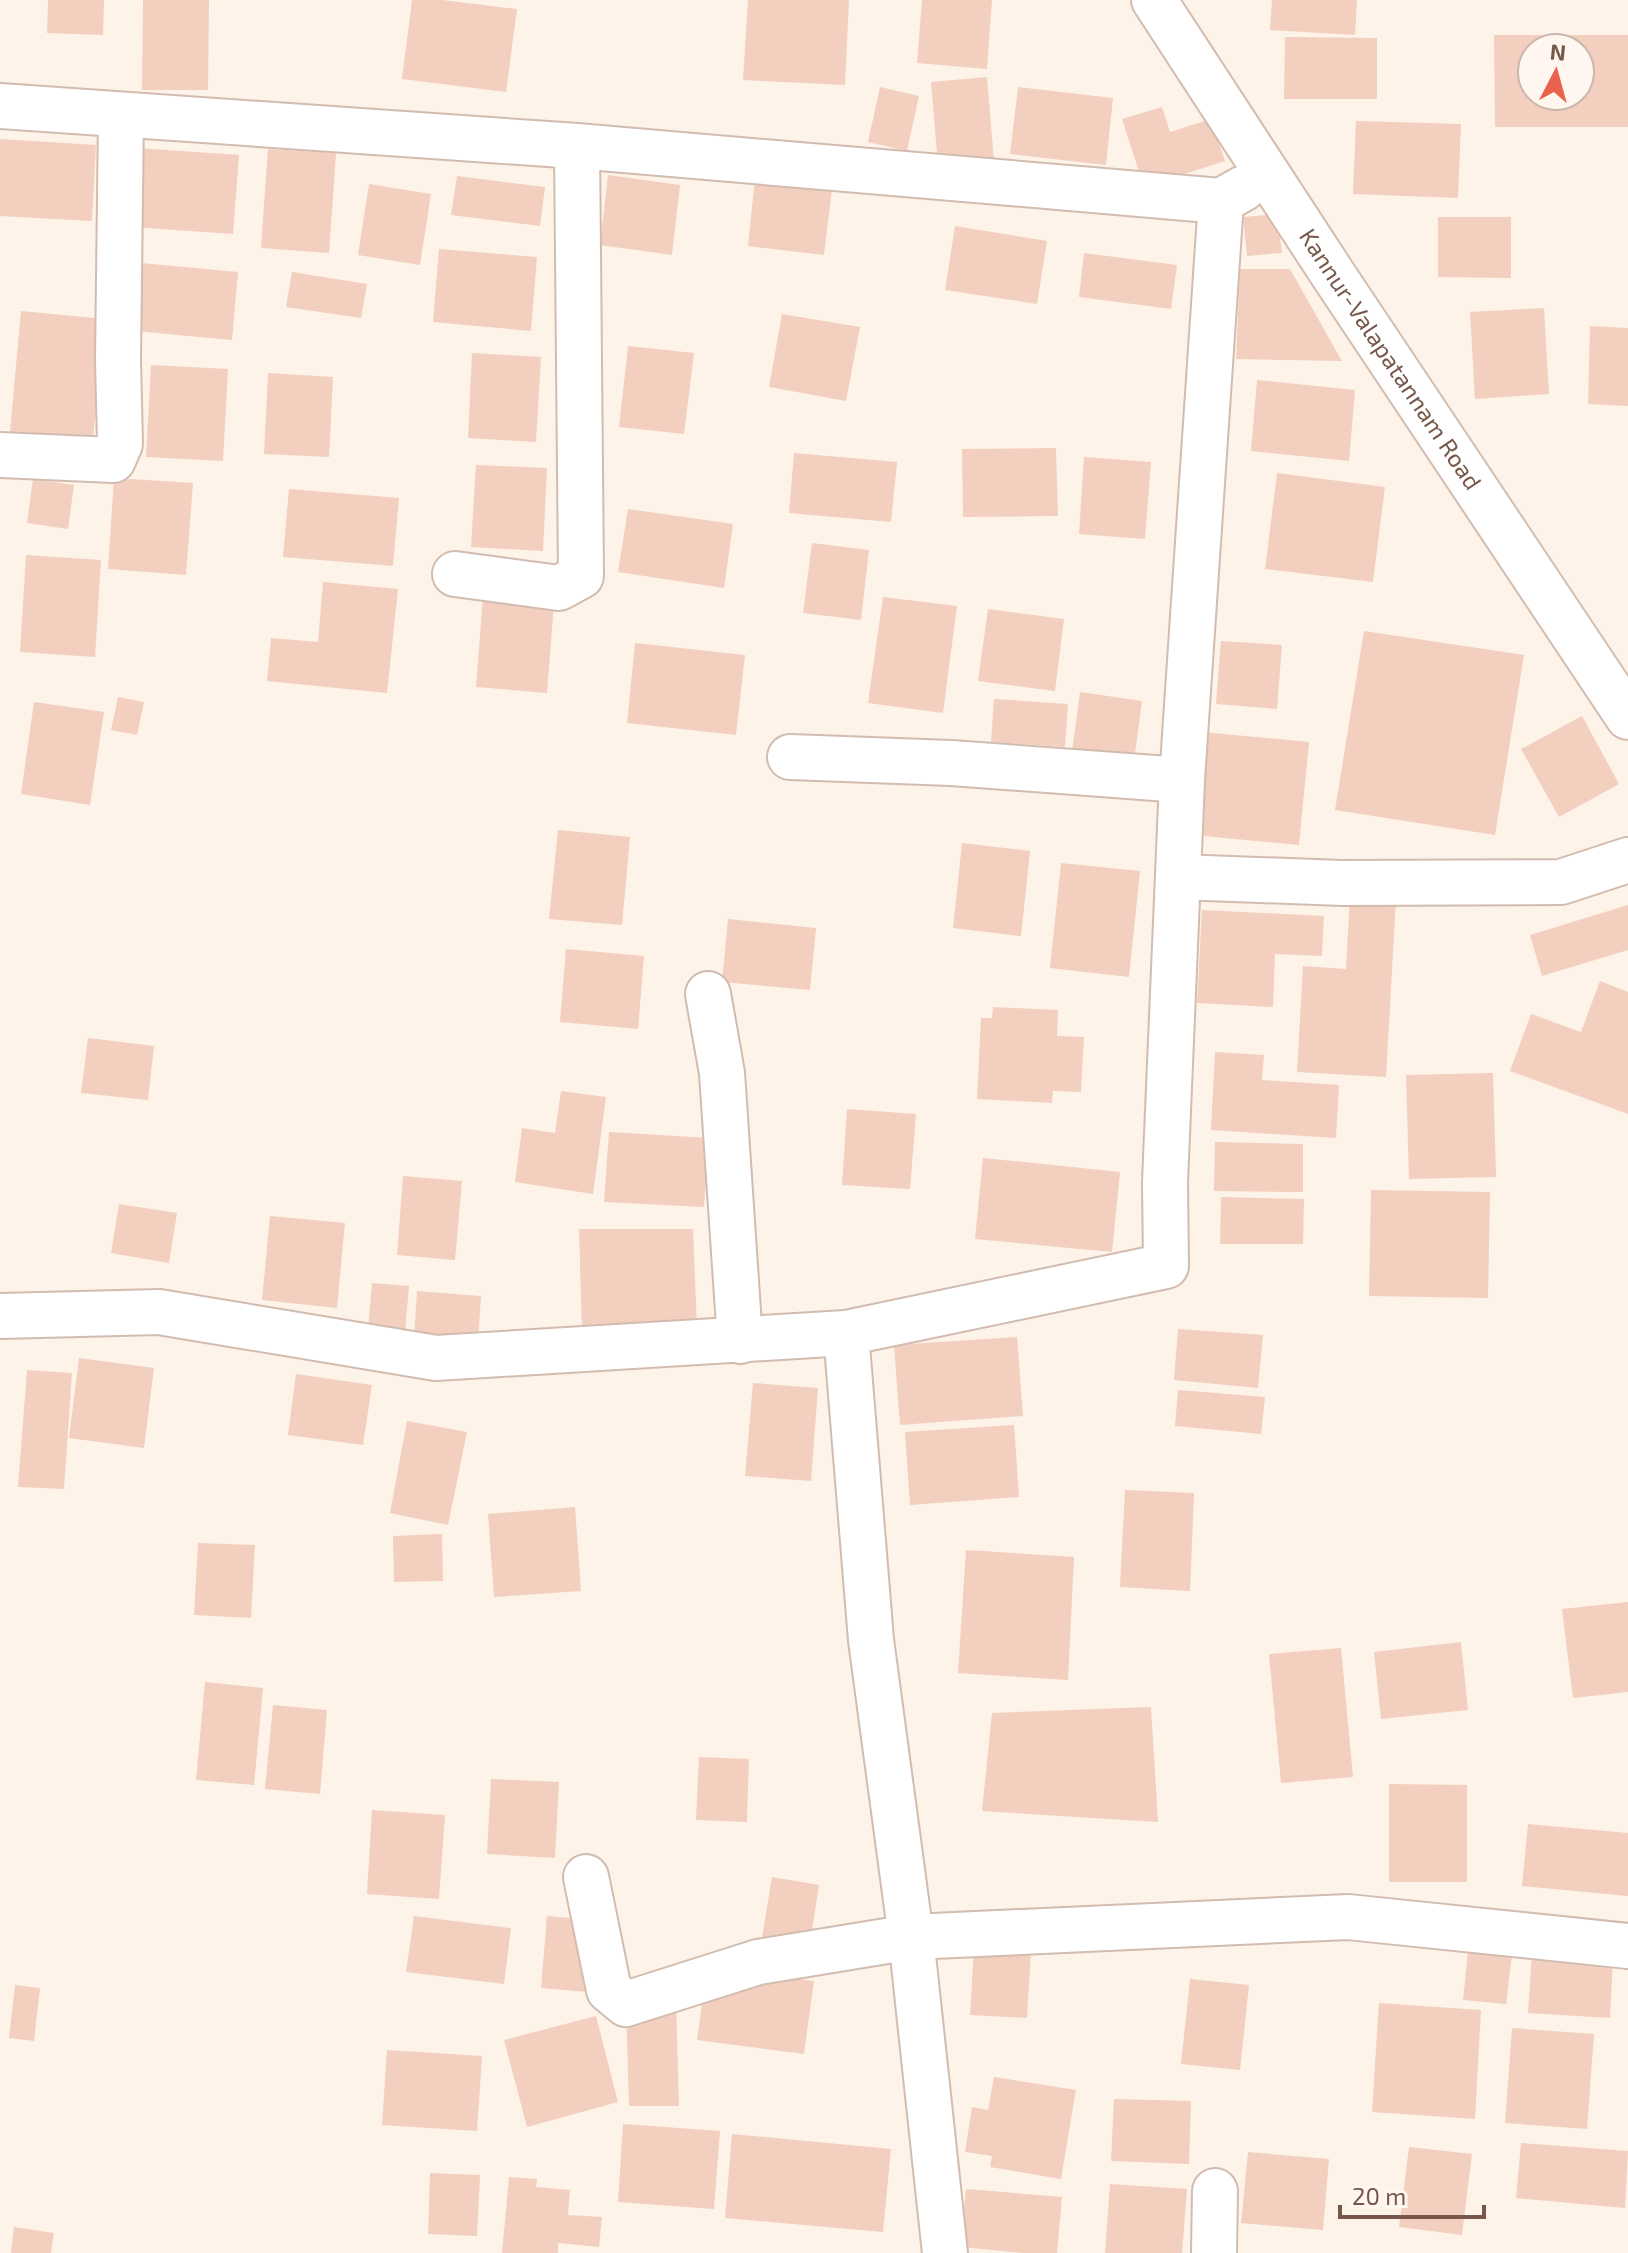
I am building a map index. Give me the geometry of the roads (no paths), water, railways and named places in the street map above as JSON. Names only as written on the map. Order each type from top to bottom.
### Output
[{"type":"street","name":"Kannur-Valapatannam Road","points":[[1154,0],[1267,174],[1624,703]]},
{"type":"street","points":[[0,106],[577,146],[1221,201],[1267,174]]},
{"type":"street","points":[[0,455],[113,460],[120,444],[121,115]]},
{"type":"street","points":[[455,574],[559,588],[581,576],[577,146]]},
{"type":"street","points":[[0,1316],[159,1312],[436,1358],[846,1333],[1166,1266],[1165,1182],[1182,780],[1221,201]]},
{"type":"street","points":[[790,757],[951,763],[1182,780]]},
{"type":"street","points":[[1179,877],[1342,883],[1561,882],[1628,860]]},
{"type":"street","points":[[708,994],[722,1073],[740,1341]]},
{"type":"street","points":[[846,1333],[871,1640],[911,1937],[945,2253]]},
{"type":"street","points":[[586,1877],[609,1990],[626,2004],[758,1962],[911,1937],[1348,1917],[1628,1946]]},
{"type":"street","points":[[1214,2253],[1215,2191]]}]
